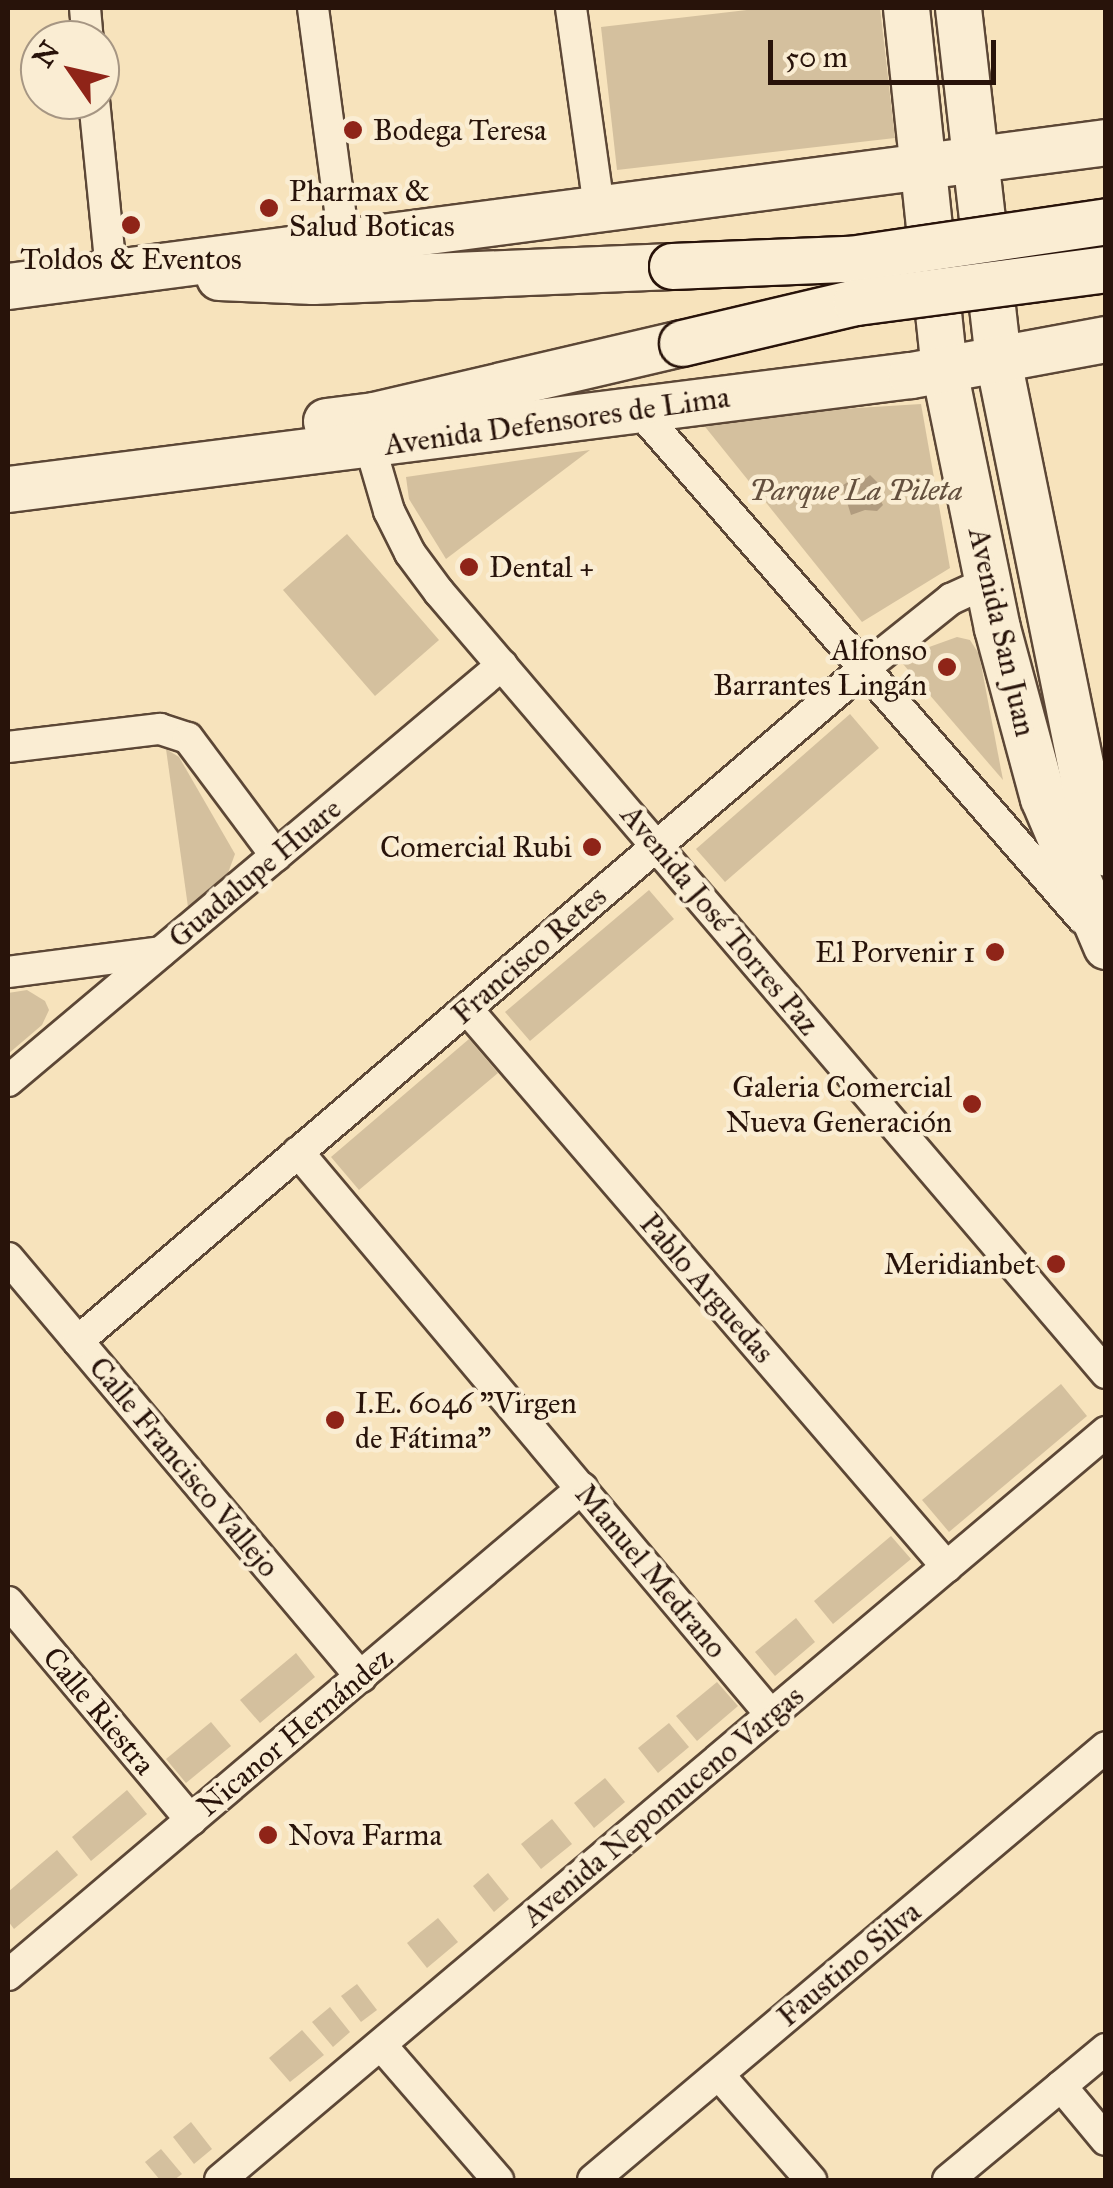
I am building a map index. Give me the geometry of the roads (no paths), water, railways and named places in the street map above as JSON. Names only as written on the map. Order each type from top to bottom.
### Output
[{"type":"main road","name":"Avenida San Juan","points":[[906,8],[944,370],[988,582],[1042,798],[1104,944]]},
{"type":"main road","name":"Avenida San Juan","points":[[958,8],[998,360],[1090,814],[1106,852]]},
{"type":"main road","points":[[8,286],[1106,142]]},
{"type":"main road","points":[[111,271],[313,282],[850,259],[1106,221]]},
{"type":"main road","points":[[18,488],[193,437],[374,415],[856,302],[1106,269]]},
{"type":"main road","name":"Avenida Defensores de Lima","points":[[18,488],[944,370],[1106,340]]},
{"type":"street","points":[[313,8],[344,239]]},
{"type":"street","points":[[571,8],[599,208]]},
{"type":"street","points":[[96,120],[111,271]]},
{"type":"street","points":[[638,409],[1104,944]]},
{"type":"street","name":"Avenida José Torres Paz","points":[[370,446],[389,511],[410,554],[1106,1373]]},
{"type":"street","name":"Francisco Retes","points":[[78,1341],[866,667],[951,599],[988,582]]},
{"type":"street","name":"Guadalupe Huare","points":[[8,1081],[502,665]]},
{"type":"street","points":[[8,747],[160,729],[188,738],[276,856]]},
{"type":"street","points":[[8,972],[161,952]]},
{"type":"street","name":"Pablo Arguedas","points":[[467,1009],[947,1567]]},
{"type":"street","name":"Manuel Medrano","points":[[298,1152],[771,1715]]},
{"type":"street","name":"Calle Francisco Vallejo","points":[[8,1258],[361,1677]]},
{"type":"street","name":"Avenida Nepomuceno Vargas","points":[[220,2180],[1106,1432]]},
{"type":"street","name":"Nicanor Hernández","points":[[11,1964],[191,1820],[582,1488]]},
{"type":"street","name":"Calle Riestra","points":[[8,1602],[191,1820]]},
{"type":"street","name":"Faustino Silva","points":[[592,2180],[1105,1749]]},
{"type":"street","points":[[381,2045],[498,2180]]},
{"type":"street","points":[[948,2180],[1106,2050]]},
{"type":"street","points":[[718,2075],[812,2180]]},
{"type":"street","points":[[1061,2086],[1106,2140]]},
{"type":"place","name":"Bodega Teresa","points":[[353,130]]},
{"type":"place","name":"Pharmax & Salud Boticas","points":[[269,208]]},
{"type":"place","name":"Toldos & Eventos","points":[[131,225]]},
{"type":"place","name":"Dental +","points":[[469,567]]},
{"type":"place","name":"Alfonso Barrantes Lingán","points":[[947,667]]},
{"type":"place","name":"Comercial Rubi","points":[[592,847]]},
{"type":"place","name":"El Porvenir 1","points":[[995,952]]},
{"type":"place","name":"Galeria Comercial Nueva Generación","points":[[972,1104]]},
{"type":"place","name":"Meridianbet","points":[[1056,1264]]},
{"type":"place","name":"I.E. 6046 \"Virgen de Fátima\"","points":[[335,1420]]},
{"type":"place","name":"Nova Farma","points":[[268,1835]]},
{"type":"park label","name":"Parque La Pileta","points":[[856,490]]}]
